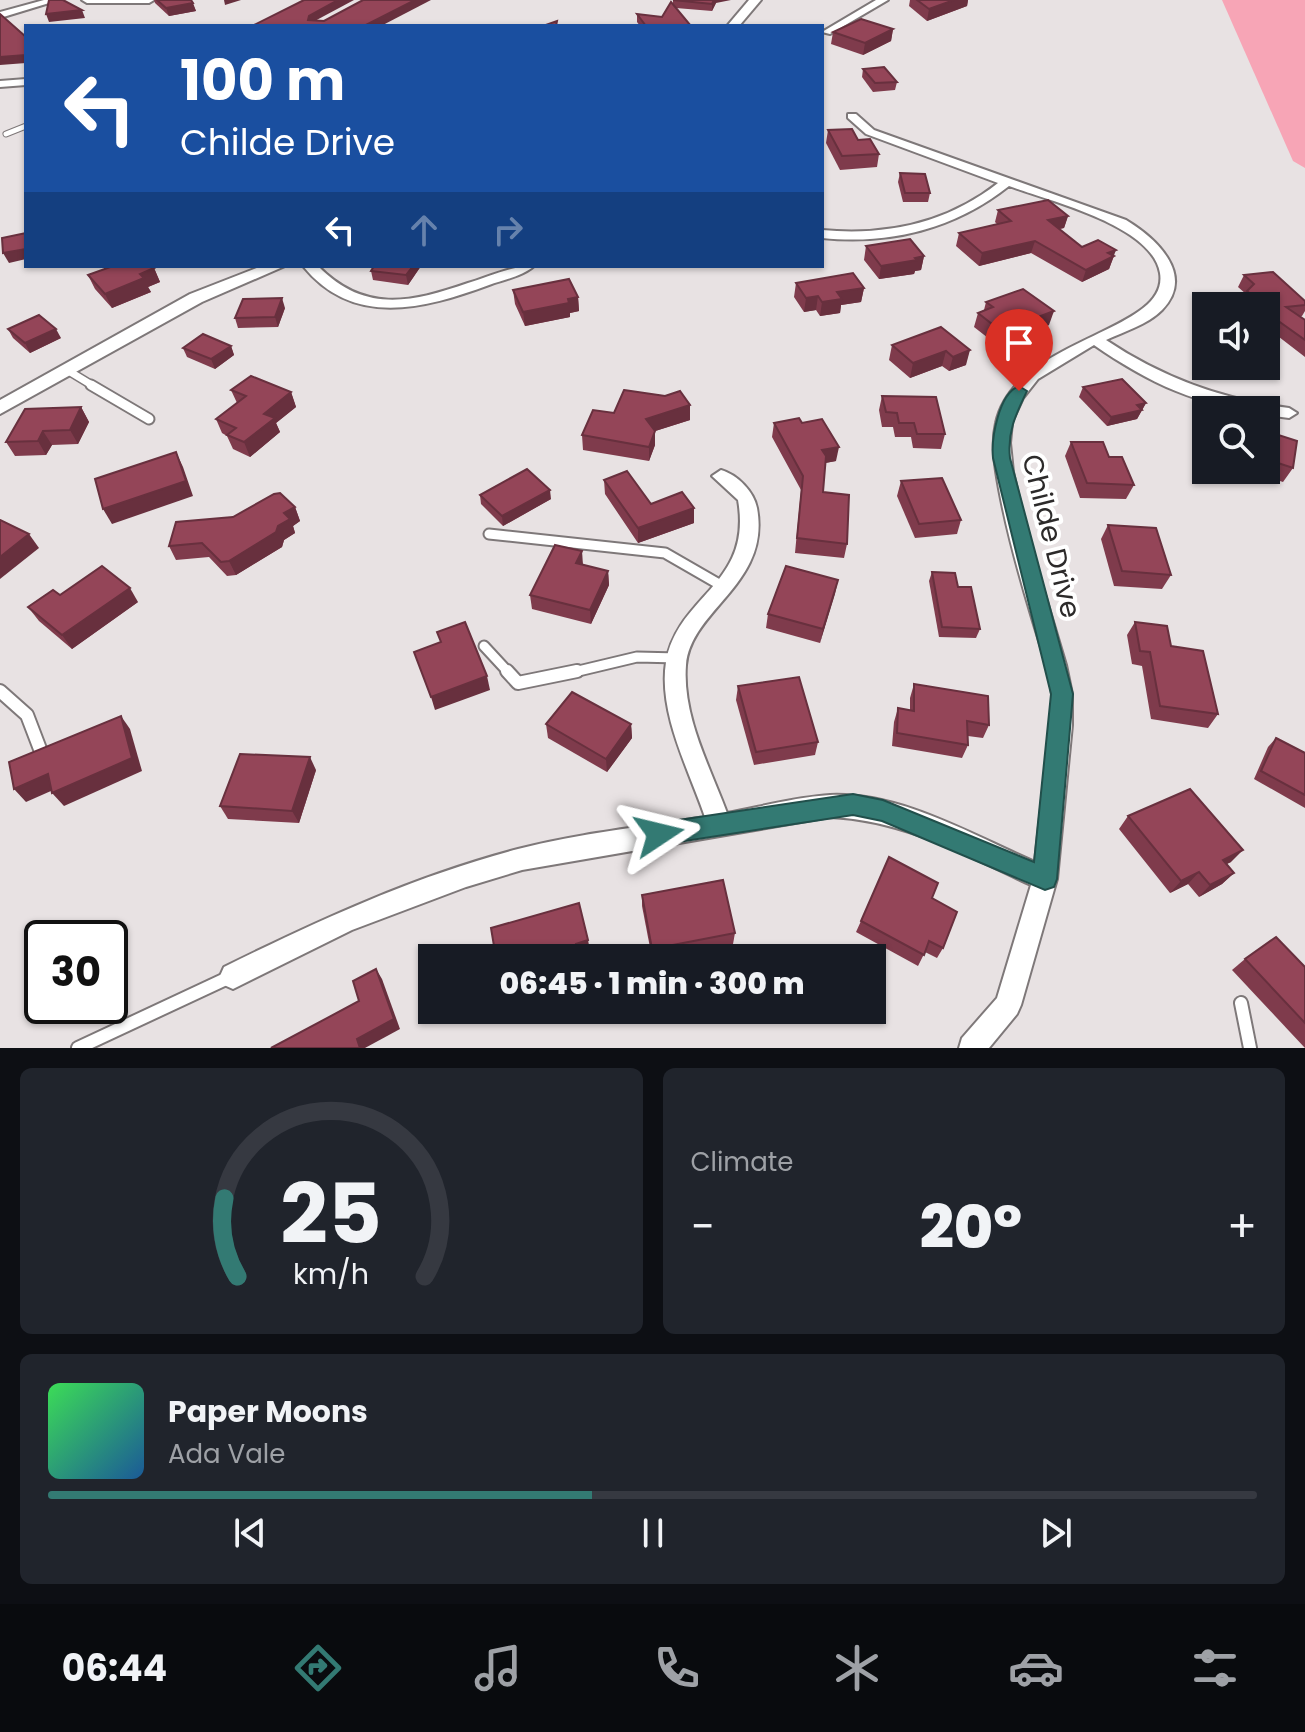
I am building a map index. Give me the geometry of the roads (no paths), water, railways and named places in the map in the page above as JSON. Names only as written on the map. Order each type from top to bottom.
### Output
[{"type":"street","points":[[0,15],[54,0]]},
{"type":"street","points":[[87,0],[149,0]]},
{"type":"street","points":[[735,24],[755,0]]},
{"type":"street","points":[[827,32],[883,0]]},
{"type":"street","points":[[0,84],[24,82]]},
{"type":"street","name":"Childe Drive","points":[[852,116],[870,132],[1121,223],[1143,237],[1165,264],[1169,286],[1158,306],[1032,377],[1012,403],[1000,440],[1006,481],[1062,694],[1045,879],[1008,1005],[972,1048]]},
{"type":"street","points":[[824,234],[876,234],[935,223],[978,205],[1008,181]]},
{"type":"street","points":[[0,408],[196,298],[272,268]]},
{"type":"street","points":[[311,268],[319,279],[339,295],[392,304],[430,300],[521,268]]},
{"type":"street","points":[[1095,339],[1123,359],[1169,384],[1204,396]]},
{"type":"street","points":[[1280,412],[1289,413]]},
{"type":"street","points":[[719,824],[681,713],[677,690],[680,647],[689,630],[725,588],[745,555],[751,535],[751,514],[746,497],[721,476]]},
{"type":"street","points":[[233,976],[346,920],[466,875],[568,850],[853,805],[883,811],[1045,879]]},
{"type":"lane","points":[[6,134],[24,127]]},
{"type":"lane","points":[[67,370],[149,419]]},
{"type":"lane","points":[[489,534],[665,553],[725,588]]},
{"type":"lane","points":[[484,646],[518,683],[636,656],[657,654],[678,658]]},
{"type":"lane","points":[[0,691],[21,703],[29,716],[40,749]]},
{"type":"lane","points":[[78,1048],[233,976]]},
{"type":"lane","points":[[1241,1003],[1244,1032],[1250,1048]]}]
